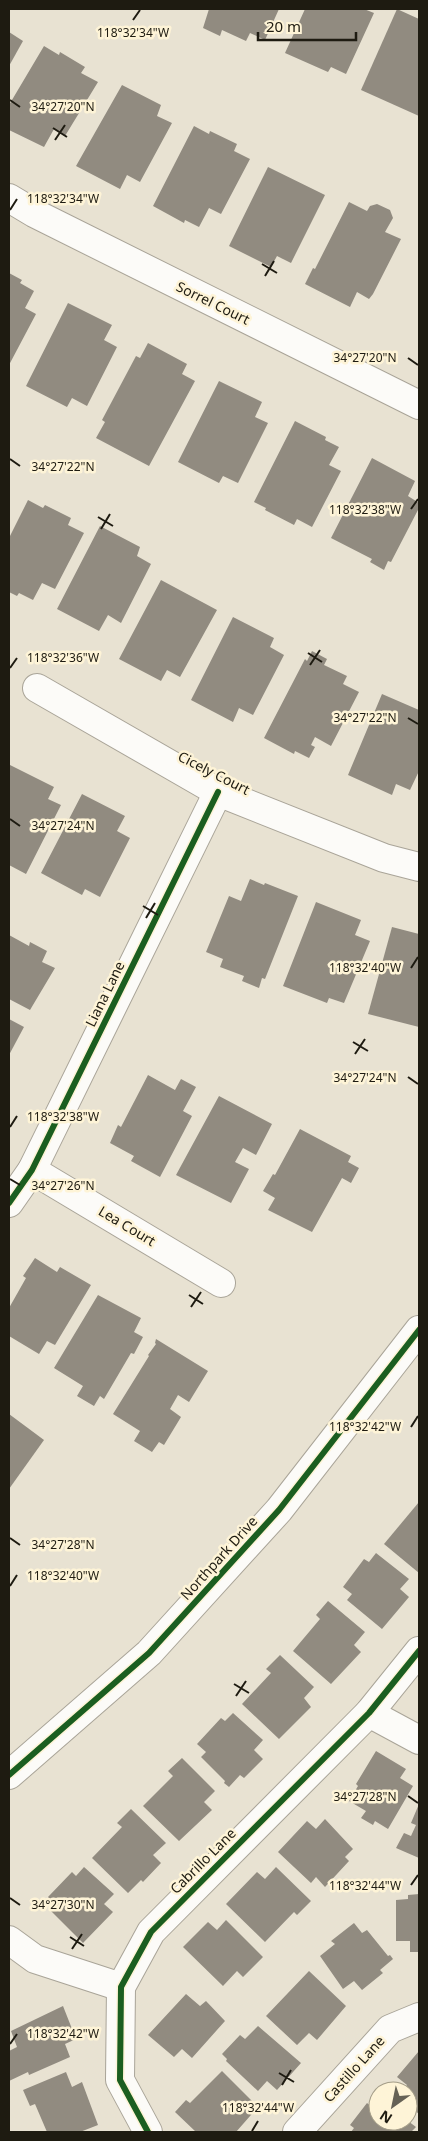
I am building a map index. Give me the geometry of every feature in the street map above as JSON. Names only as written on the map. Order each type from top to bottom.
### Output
[{"type":"street","name":"Sorrel Court","points":[[9,198],[34,213],[417,396]]},
{"type":"street","name":"Cicely Court","points":[[37,688],[218,792],[384,858],[419,868]]},
{"type":"street","name":"Liana Lane","points":[[9,1203],[32,1170],[218,792]]},
{"type":"street","name":"Lea Court","points":[[32,1170],[221,1283]]},
{"type":"street","name":"Northpark Drive","points":[[9,1775],[150,1653],[279,1510],[419,1330]]},
{"type":"street","name":"Cabrillo Lane","points":[[148,2132],[120,2080],[121,1987],[151,1932],[369,1713],[419,1651]]},
{"type":"street","points":[[369,1713],[419,1740]]},
{"type":"street","points":[[9,1940],[35,1959],[121,1987]]},
{"type":"street","name":"Castillo Lane","points":[[297,2132],[390,2029],[419,2017]]},
{"type":"building","points":[[209,9],[279,9],[265,40],[250,33],[246,41],[222,30],[220,36],[203,28]]},
{"type":"building","points":[[305,9],[364,9],[374,13],[346,74],[331,67],[328,72],[285,53]]},
{"type":"building","points":[[397,9],[419,19],[419,116],[361,90]]},
{"type":"building","points":[[9,32],[23,41],[9,66]]},
{"type":"building","points":[[44,46],[59,55],[60,52],[85,67],[81,73],[98,82],[65,136],[54,129],[44,147],[9,130],[9,105]]},
{"type":"building","points":[[122,85],[161,105],[157,116],[172,123],[140,182],[127,175],[120,189],[76,166]]},
{"type":"building","points":[[194,126],[209,134],[210,131],[237,144],[234,151],[250,159],[221,214],[209,208],[199,227],[185,220],[184,223],[153,206]]},
{"type":"building","points":[[268,167],[325,195],[291,263],[277,256],[271,267],[229,246]]},
{"type":"building","points":[[349,202],[367,211],[370,206],[377,204],[390,210],[393,218],[385,232],[401,239],[373,294],[369,299],[357,292],[350,307],[305,284],[313,268],[315,269]]},
{"type":"building","points":[[9,273],[22,280],[20,283],[34,291],[25,308],[36,314],[9,365]]},
{"type":"building","points":[[68,303],[112,325],[104,340],[117,347],[87,406],[72,398],[67,407],[26,386]]},
{"type":"building","points":[[148,343],[187,364],[182,374],[195,381],[149,466],[96,438],[105,422],[102,420],[136,356],[140,358]]},
{"type":"building","points":[[219,381],[262,402],[255,417],[268,423],[238,483],[223,476],[219,483],[178,462]]},
{"type":"building","points":[[295,421],[326,437],[325,440],[339,447],[329,465],[341,471],[312,527],[297,519],[294,525],[254,502]]},
{"type":"building","points":[[372,458],[415,481],[408,496],[419,503],[419,508],[391,562],[388,561],[384,570],[370,562],[372,559],[331,538]]},
{"type":"building","points":[[28,500],[43,508],[45,505],[71,518],[68,525],[84,533],[55,589],[42,583],[33,600],[19,593],[17,596],[9,592],[9,538]]},
{"type":"building","points":[[100,526],[140,547],[137,556],[151,564],[121,623],[108,615],[99,631],[57,609]]},
{"type":"building","points":[[161,580],[217,610],[180,677],[167,670],[161,681],[119,659]]},
{"type":"building","points":[[233,617],[274,638],[270,647],[284,655],[253,715],[239,708],[233,722],[191,700]]},
{"type":"building","points":[[312,651],[327,659],[324,665],[347,676],[343,684],[359,692],[331,746],[315,737],[311,745],[315,747],[309,758],[295,751],[294,754],[264,738],[305,659],[307,661]]},
{"type":"building","points":[[382,694],[419,710],[419,771],[410,790],[396,784],[392,795],[348,775]]},
{"type":"building","points":[[10,765],[54,787],[48,799],[61,805],[26,874],[9,865]]},
{"type":"building","points":[[82,794],[125,816],[117,831],[130,838],[100,897],[85,889],[82,895],[41,873]]},
{"type":"building","points":[[250,879],[298,896],[265,979],[262,978],[259,988],[242,981],[244,976],[220,967],[223,959],[206,952],[229,896],[241,901]]},
{"type":"building","points":[[316,902],[361,920],[355,935],[370,941],[344,1003],[329,998],[327,1003],[283,986]]},
{"type":"building","points":[[392,927],[419,934],[419,1027],[368,1014]]},
{"type":"building","points":[[9,935],[29,946],[30,942],[47,951],[42,962],[55,968],[30,1010],[9,999]]},
{"type":"building","points":[[9,1019],[24,1027],[9,1055]]},
{"type":"building","points":[[148,1075],[175,1090],[181,1079],[196,1087],[183,1111],[192,1116],[160,1177],[131,1161],[134,1156],[110,1143],[118,1125],[121,1127]]},
{"type":"building","points":[[219,1096],[272,1124],[256,1155],[243,1148],[235,1162],[249,1169],[231,1203],[176,1175]]},
{"type":"building","points":[[300,1129],[351,1156],[348,1162],[359,1168],[351,1183],[342,1178],[312,1232],[268,1210],[275,1198],[263,1191],[273,1174],[275,1175]]},
{"type":"building","points":[[35,1258],[57,1272],[60,1267],[91,1285],[55,1345],[47,1341],[39,1354],[9,1336],[9,1308],[26,1278],[23,1276]]},
{"type":"building","points":[[98,1295],[141,1318],[134,1332],[143,1337],[134,1354],[131,1353],[104,1399],[100,1396],[94,1406],[77,1396],[83,1386],[54,1368]]},
{"type":"building","points":[[156,1339],[208,1371],[189,1402],[178,1395],[170,1409],[181,1417],[164,1445],[159,1442],[152,1452],[134,1441],[140,1431],[113,1414],[156,1344]]},
{"type":"building","points":[[9,1414],[44,1440],[9,1489]]},
{"type":"building","points":[[419,1502],[419,1573],[384,1544]]},
{"type":"building","points":[[376,1553],[409,1579],[400,1589],[409,1597],[382,1629],[347,1600],[352,1594],[343,1587],[364,1559],[369,1562]]},
{"type":"building","points":[[328,1601],[365,1632],[354,1645],[361,1652],[331,1684],[293,1651],[320,1619],[316,1615]]},
{"type":"building","points":[[280,1655],[314,1687],[304,1698],[311,1707],[279,1739],[242,1704],[271,1673],[266,1669]]},
{"type":"building","points":[[233,1713],[263,1740],[254,1750],[263,1759],[244,1778],[240,1775],[229,1787],[201,1757],[206,1752],[197,1744],[221,1718],[225,1721]]},
{"type":"building","points":[[376,1751],[406,1769],[400,1778],[413,1786],[388,1829],[375,1821],[373,1825],[361,1818],[366,1811],[349,1801],[358,1786],[356,1784]]},
{"type":"building","points":[[182,1758],[215,1791],[204,1802],[212,1810],[179,1841],[143,1806],[173,1776],[168,1771]]},
{"type":"building","points":[[419,1804],[419,1858],[396,1848],[404,1833],[411,1836],[416,1825],[411,1823]]},
{"type":"building","points":[[131,1809],[166,1843],[153,1855],[161,1863],[143,1882],[141,1880],[128,1893],[92,1858],[122,1827],[117,1823]]},
{"type":"building","points":[[325,1819],[353,1849],[345,1857],[349,1861],[325,1887],[316,1877],[311,1883],[278,1852],[307,1821],[316,1829]]},
{"type":"building","points":[[84,1867],[114,1894],[104,1904],[113,1912],[83,1943],[51,1911],[56,1906],[48,1897],[72,1872],[76,1876]]},
{"type":"building","points":[[276,1867],[311,1901],[297,1915],[294,1912],[265,1942],[226,1904],[257,1872],[265,1879]]},
{"type":"building","points":[[419,1894],[419,1952],[410,1952],[410,1941],[396,1941],[396,1900],[408,1899],[408,1895]]},
{"type":"building","points":[[226,1920],[263,1957],[243,1977],[237,1971],[223,1986],[183,1947],[208,1922],[217,1930]]},
{"type":"building","points":[[354,1923],[362,1933],[367,1930],[388,1956],[390,1955],[393,1959],[380,1970],[383,1973],[362,1990],[354,1981],[343,1989],[320,1956],[335,1944],[331,1941]]},
{"type":"building","points":[[309,1971],[346,2006],[317,2040],[309,2033],[297,2045],[266,2016]]},
{"type":"building","points":[[186,1994],[200,2006],[206,2001],[225,2021],[192,2058],[182,2049],[174,2057],[148,2035]]},
{"type":"building","points":[[63,2006],[76,2039],[65,2044],[70,2057],[29,2075],[28,2072],[9,2081],[9,2051],[17,2047],[11,2031]]},
{"type":"building","points":[[258,2026],[301,2063],[277,2090],[267,2081],[258,2091],[226,2061],[227,2059],[222,2054],[240,2035],[245,2039]]},
{"type":"building","points":[[419,2051],[419,2114],[418,2081],[402,2081],[397,2077]]},
{"type":"building","points":[[222,2071],[258,2107],[236,2132],[196,2132],[175,2112],[186,2100],[190,2103]]},
{"type":"building","points":[[66,2072],[72,2087],[82,2082],[98,2125],[80,2132],[47,2132],[35,2104],[30,2106],[23,2090]]},
{"type":"building","points":[[367,2103],[368,2131],[412,2131],[351,2132],[354,2128],[350,2125]]},
{"type":"cycle path","points":[[9,1203],[32,1170],[218,792]]},
{"type":"cycle path","points":[[9,1775],[149,1653],[279,1510],[419,1330]]},
{"type":"cycle path","points":[[148,2132],[120,2080],[121,1987],[151,1932],[369,1713],[419,1651]]}]
